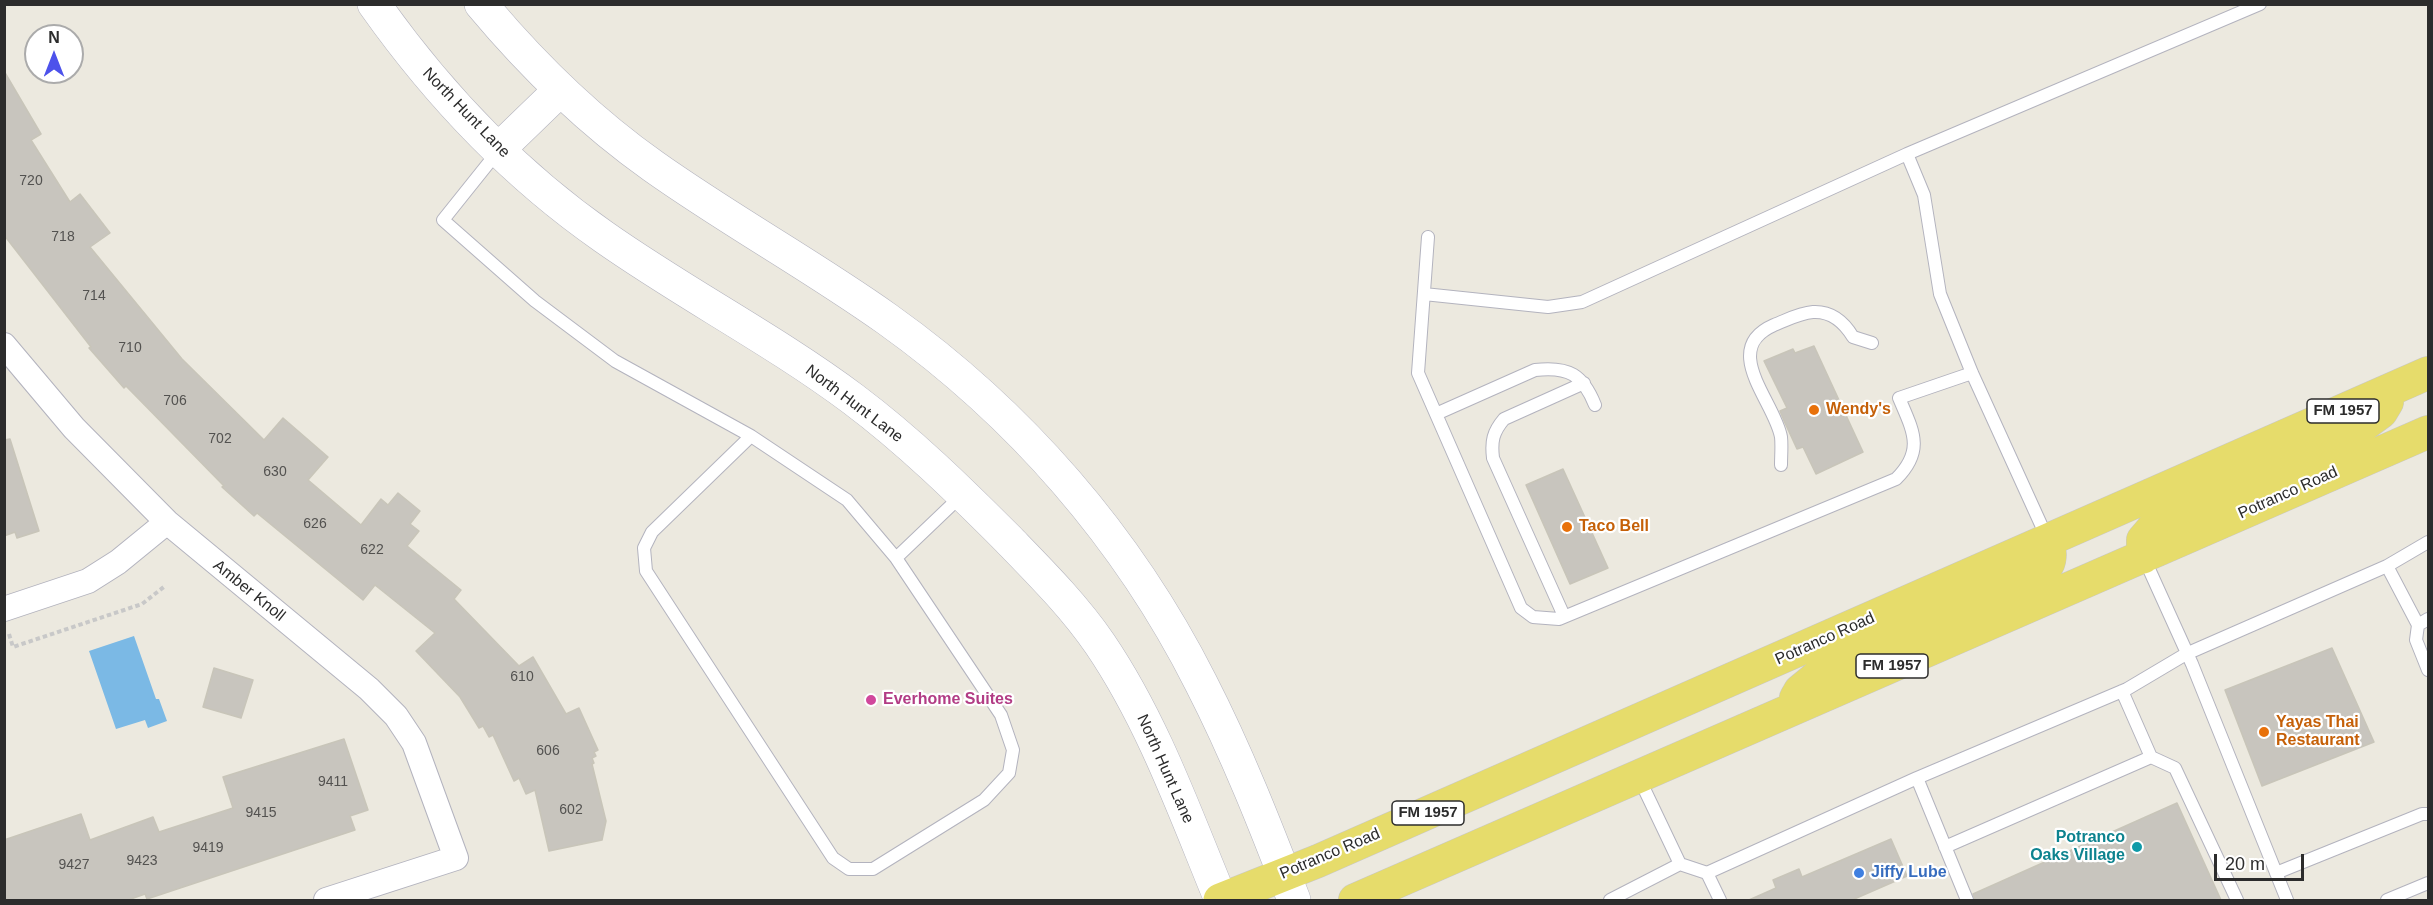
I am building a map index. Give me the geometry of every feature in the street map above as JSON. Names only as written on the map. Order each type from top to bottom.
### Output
[{"type":"main road","name":"North Hunt Lane","points":[[374,4],[413,56],[499,149],[564,207],[602,236],[852,398],[962,494],[1027,559],[1099,642],[1134,700],[1153,739],[1221,900]]},
{"type":"main road","points":[[481,4],[560,90],[651,165],[888,320],[968,382],[1034,446],[1120,549],[1176,637],[1223,729],[1289,887]]},
{"type":"main road","points":[[499,149],[560,90]]},
{"type":"main road","name":"Potranco Road","points":[[1221,900],[1289,887],[2048,541],[2428,373]]},
{"type":"main road","points":[[2143,557],[2144,540],[2155,526],[2343,440],[2381,412],[2396,388]]},
{"type":"main road","name":"Potranco Road","points":[[1354,900],[2428,432]]},
{"type":"main road","points":[[1786,712],[1800,691],[1828,668],[2025,580],[2048,567],[2052,556],[2048,541]]},
{"type":"street","name":"Amber Knoll","points":[[4,345],[74,428],[167,522],[369,689],[396,716],[414,743],[428,776],[456,858],[326,900]]},
{"type":"street","points":[[4,609],[88,581],[118,562],[167,522]]},
{"type":"lane","points":[[1424,294],[1548,308],[1582,302],[1907,154],[2260,4]]},
{"type":"lane","points":[[499,149],[443,220],[535,301],[615,361],[751,436],[847,500],[896,558],[1001,715],[1014,750],[1009,773],[984,800],[873,869],[849,869],[833,858],[646,571],[644,548],[652,532],[751,436]]},
{"type":"lane","points":[[1907,154],[1924,195],[1940,294],[1971,373],[2048,541]]},
{"type":"lane","points":[[1428,237],[1418,373],[1521,608],[1533,617],[1547,620],[1564,616],[1896,479],[1906,468],[1915,444],[1913,431],[1899,398],[1971,373]]},
{"type":"lane","points":[[1781,465],[1781,436],[1751,370],[1749,356],[1758,336],[1768,328],[1800,314],[1823,312],[1844,322],[1853,337],[1872,343]]},
{"type":"lane","points":[[1436,414],[1536,370],[1564,371],[1580,377],[1595,405]]},
{"type":"lane","points":[[1564,616],[1493,458],[1491,441],[1497,427],[1504,419],[1584,383]]},
{"type":"lane","points":[[896,558],[962,494]]},
{"type":"lane","points":[[1610,900],[1680,864],[1707,873],[1917,778],[2122,691],[2186,654],[2388,566],[2428,542]]},
{"type":"lane","points":[[2143,557],[2186,654],[2287,900]]},
{"type":"lane","points":[[2388,566],[2423,622],[2416,640],[2428,670]]},
{"type":"lane","points":[[2122,691],[2151,757],[2175,768],[2237,900]]},
{"type":"lane","points":[[1945,847],[2151,757]]},
{"type":"lane","points":[[1638,777],[1680,864]]},
{"type":"lane","points":[[1917,778],[1967,900]]},
{"type":"lane","points":[[2276,873],[2421,814],[2428,814]]},
{"type":"lane","points":[[1707,873],[1720,900]]},
{"type":"lane","points":[[2387,900],[2428,883]]},
{"type":"path","points":[[11,643],[13,647],[94,622],[142,604],[165,586]]},
{"type":"water","points":[[134,636],[156,699],[159,699],[167,721],[148,728],[145,720],[116,729],[89,651]]},
{"type":"building","points":[[4,71],[41,134],[31,140],[70,202],[80,194],[110,233],[90,247],[182,359],[264,440],[283,418],[328,457],[308,480],[361,525],[381,499],[388,505],[398,493],[420,511],[410,524],[419,531],[407,546],[461,590],[454,599],[519,666],[533,657],[566,714],[579,708],[598,750],[594,752],[596,756],[592,758],[594,763],[592,764],[606,821],[602,840],[549,851],[535,790],[526,794],[519,778],[514,781],[493,735],[489,737],[483,726],[479,728],[460,697],[416,651],[435,633],[375,585],[363,600],[257,513],[254,516],[222,487],[224,486],[126,386],[124,388],[89,348],[91,347],[4,235]]},
{"type":"building","name":"Wendy's","points":[[1814,346],[1863,452],[1816,474],[1803,447],[1797,449],[1785,423],[1780,411],[1787,408],[1764,361],[1793,349],[1795,353]]},
{"type":"building","points":[[10,439],[39,531],[17,538],[15,532],[4,536],[4,440]]},
{"type":"building","name":"Taco Bell","points":[[1563,469],[1608,568],[1570,584],[1526,485]]},
{"type":"building","points":[[2332,648],[2374,742],[2262,786],[2225,690]]},
{"type":"building","points":[[214,668],[253,680],[241,718],[203,707]]},
{"type":"building","points":[[344,739],[368,810],[350,816],[355,830],[147,899],[145,894],[128,900],[4,900],[4,840],[81,814],[90,840],[153,817],[159,832],[233,808],[223,777]]},
{"type":"building","name":"Potranco Oaks Village","points":[[2177,803],[2221,900],[1975,900],[1973,894]]},
{"type":"building","name":"Jiffy Lube","points":[[1891,839],[1907,876],[1852,900],[1749,900],[1776,888],[1773,880],[1799,869],[1802,877]]},
{"type":"place","name":"Wendy's","points":[[1814,410]]},
{"type":"place","name":"Taco Bell","points":[[1567,527]]},
{"type":"place","name":"Everhome Suites","points":[[871,700]]},
{"type":"place","name":"Yayas Thai Restaurant","points":[[2264,732]]},
{"type":"place","name":"Potranco Oaks Village","points":[[2137,847]]},
{"type":"place","name":"Jiffy Lube","points":[[1859,873]]}]
